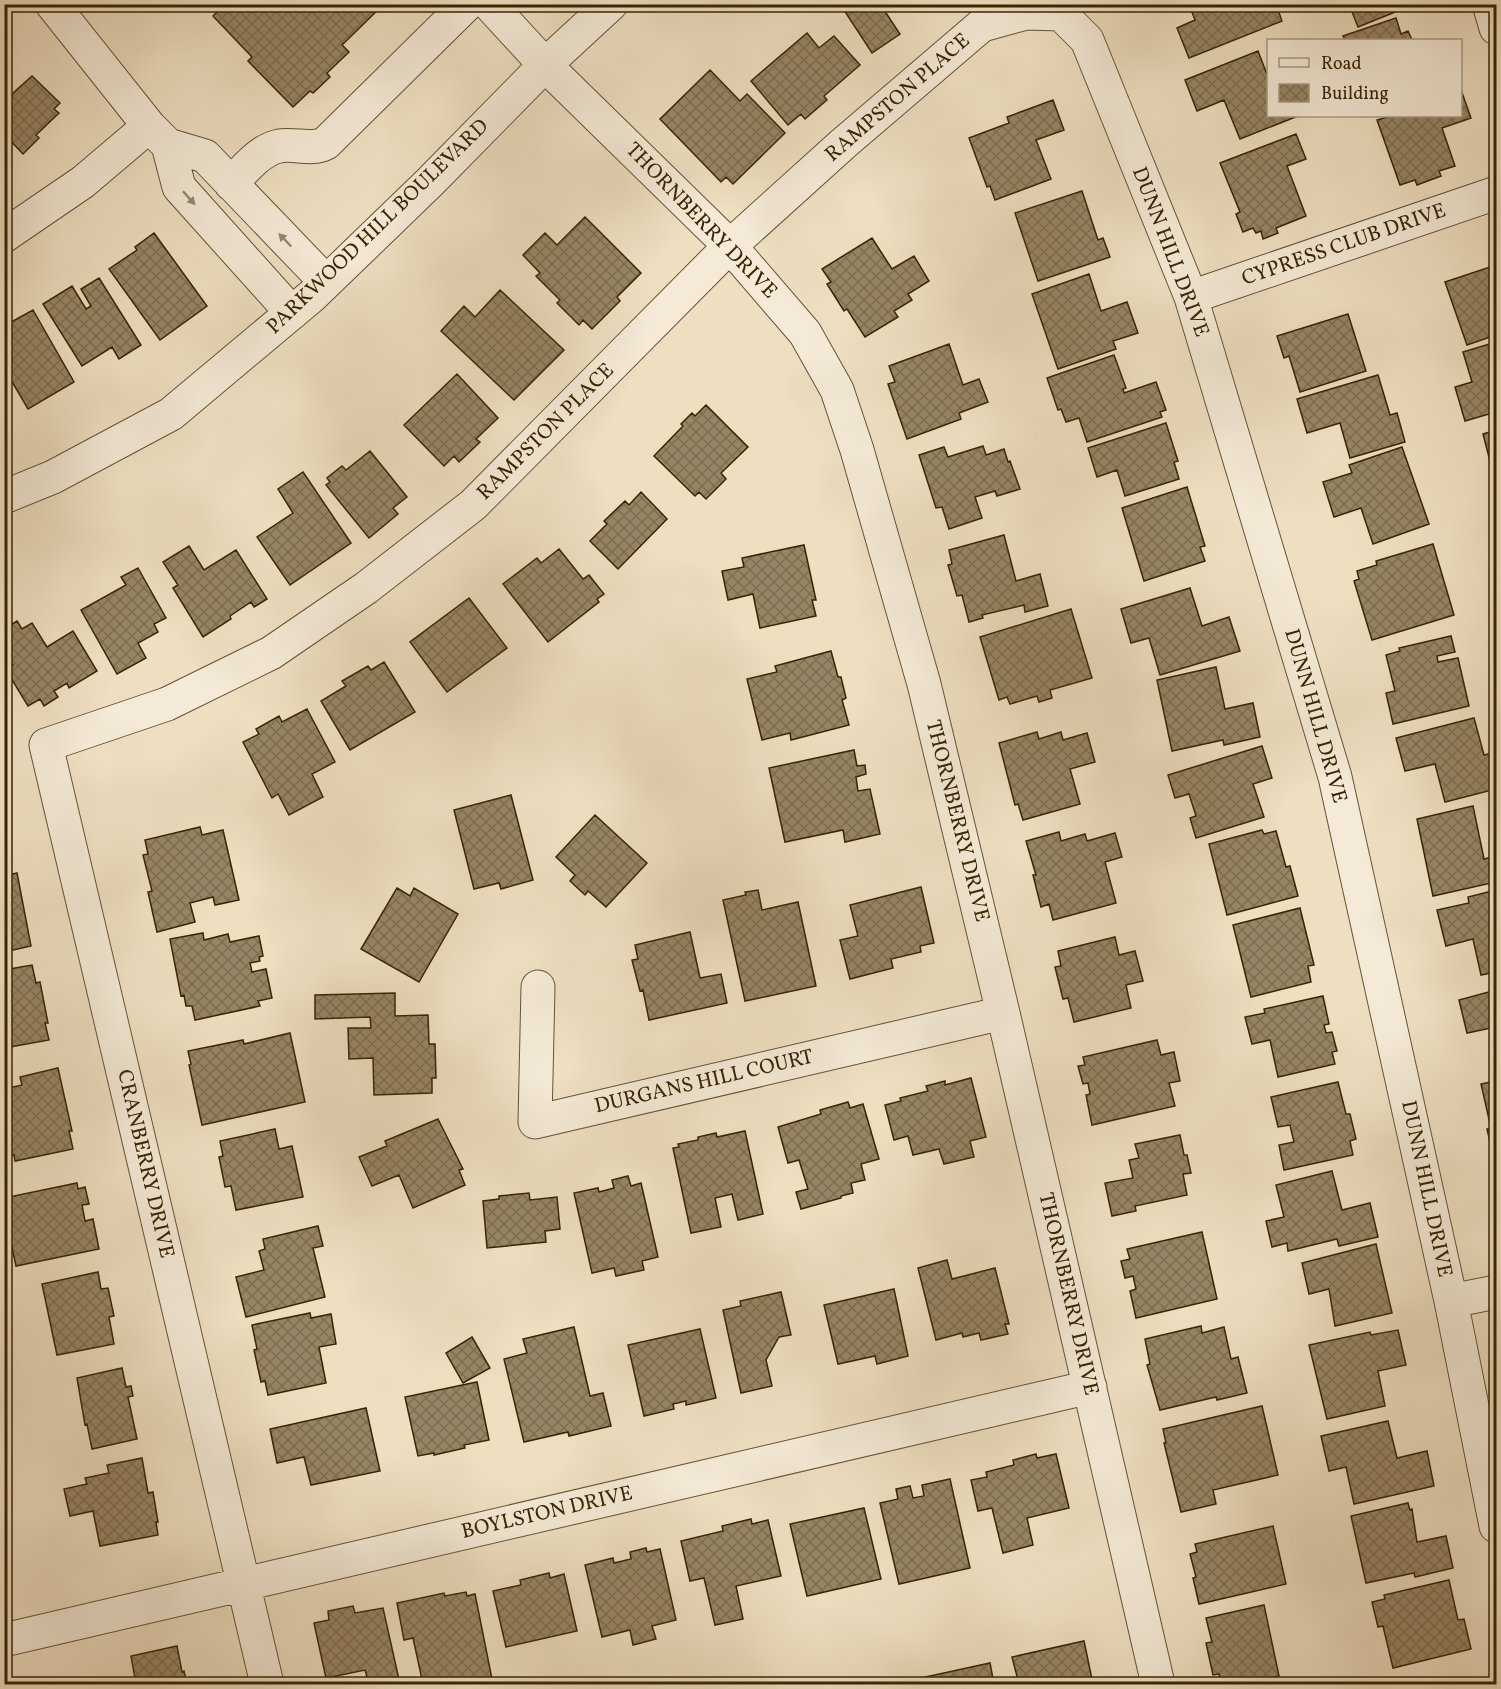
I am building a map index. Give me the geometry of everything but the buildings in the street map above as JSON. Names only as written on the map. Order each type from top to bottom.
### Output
[{"type":"street","points":[[52,4],[159,135],[179,187],[292,313]]},
{"type":"street","points":[[231,184],[250,164],[269,150],[279,146],[316,147],[326,143],[467,4]]},
{"type":"street","name":"THORNBERRY DRIVE","points":[[489,4],[545,65],[730,246],[806,333],[837,390],[857,450],[924,684],[1003,1013],[1158,1684]]},
{"type":"street","name":"PARKWOOD HILL BOULEVARD","points":[[4,496],[53,477],[171,414],[326,282],[545,65],[611,4]]},
{"type":"street","points":[[1489,4],[1497,28]]},
{"type":"street","name":"DUNN HILL DRIVE","points":[[982,25],[1026,13],[1061,14],[1086,40],[1191,297],[1335,777],[1451,1301],[1497,1526]]},
{"type":"street","name":"RAMPSTON PLACE","points":[[46,745],[167,704],[272,653],[366,588],[473,505],[730,246],[844,143],[982,25]]},
{"type":"street","points":[[159,135],[205,156],[326,282]]},
{"type":"street","points":[[4,236],[83,182],[159,135]]},
{"type":"street","name":"CYPRESS CLUB DRIVE","points":[[1191,297],[1497,193]]},
{"type":"street","name":"CRANBERRY DRIVE","points":[[46,745],[267,1684]]},
{"type":"street","name":"DURGANS HILL COURT","points":[[538,987],[535,1122],[1003,1013]]},
{"type":"street","points":[[1451,1301],[1497,1292]]},
{"type":"street","name":"BOYLSTON DRIVE","points":[[4,1640],[1090,1387]]}]
